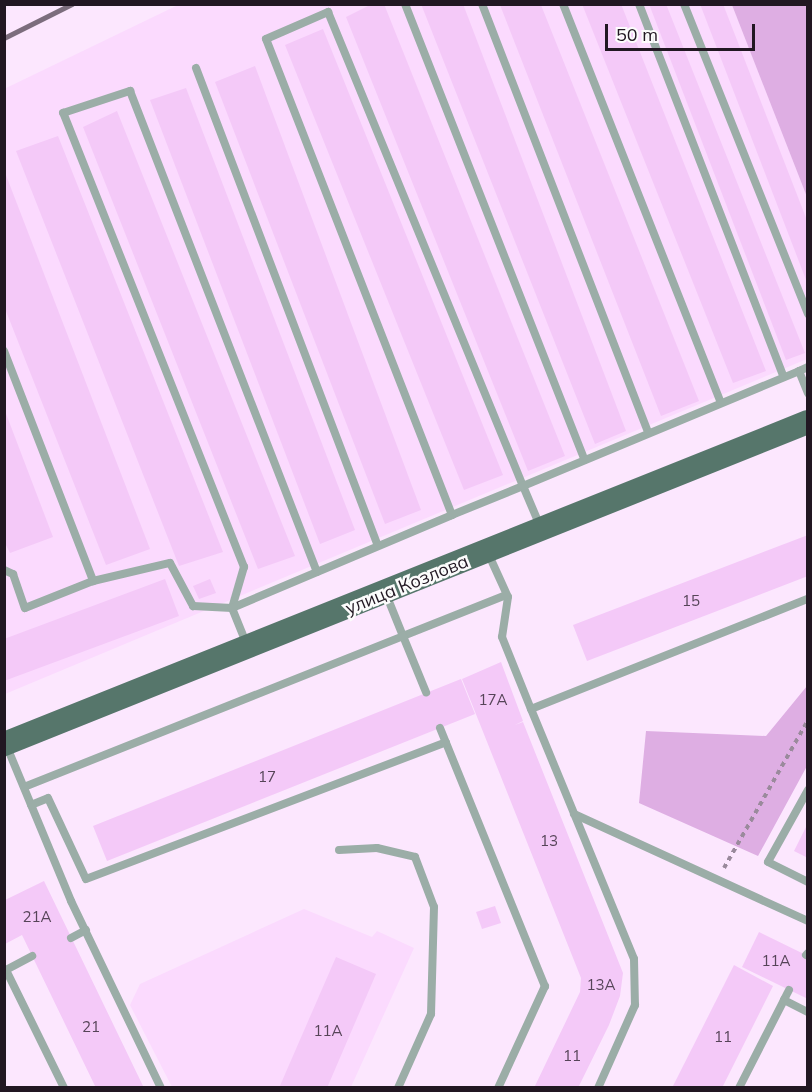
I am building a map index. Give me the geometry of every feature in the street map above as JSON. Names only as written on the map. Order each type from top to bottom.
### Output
[{"type":"main road","name":"улица Козлова","points":[[5,744],[542,531],[807,422]]},
{"type":"lane","points":[[405,4],[585,459]]},
{"type":"lane","points":[[482,4],[648,433]]},
{"type":"lane","points":[[563,4],[721,403]]},
{"type":"lane","points":[[639,4],[784,377]]},
{"type":"lane","points":[[684,4],[807,314]]},
{"type":"lane","points":[[452,515],[266,39],[328,12],[542,531]]},
{"type":"lane","points":[[196,68],[378,546]]},
{"type":"lane","points":[[248,649],[232,608],[243,567],[63,112],[130,91],[316,572]]},
{"type":"lane","points":[[4,351],[93,581]]},
{"type":"lane","points":[[4,570],[13,574],[25,608],[93,581],[170,563],[192,606],[232,608],[807,367]]},
{"type":"lane","points":[[799,371],[807,393]]},
{"type":"lane","points":[[488,552],[508,597],[502,637],[634,959],[635,1005],[598,1088]]},
{"type":"lane","points":[[386,593],[426,692]]},
{"type":"lane","points":[[24,787],[403,636],[508,597]]},
{"type":"lane","points":[[531,709],[807,599]]},
{"type":"lane","points":[[440,728],[545,986],[498,1088]]},
{"type":"lane","points":[[32,806],[48,798],[86,879],[446,742]]},
{"type":"lane","points":[[5,744],[86,930],[161,1088]]},
{"type":"lane","points":[[807,790],[768,862],[807,882]]},
{"type":"lane","points":[[574,814],[807,921]]},
{"type":"lane","points":[[339,850],[376,848],[415,857],[434,907],[432,1014],[398,1088]]},
{"type":"lane","points":[[71,938],[86,930]]},
{"type":"lane","points":[[33,956],[5,970],[64,1088]]},
{"type":"lane","points":[[739,1088],[789,990]]},
{"type":"lane","points":[[784,1000],[807,1012]]},
{"type":"path","points":[[717,879],[807,720]]},
{"type":"shaded area","points":[[178,5],[732,5],[807,197],[807,359],[5,694],[4,89]]},
{"type":"shaded area","points":[[732,5],[807,5],[807,197]]},
{"type":"shaded area","points":[[807,686],[807,766],[758,856],[639,803],[646,731],[766,736]]},
{"type":"shaded area","points":[[304,909],[372,937],[377,931],[414,948],[351,1087],[172,1087],[130,1005],[140,984]]},
{"type":"building","points":[[372,4],[384,4],[565,456],[528,471],[346,17]]},
{"type":"building","points":[[421,4],[463,4],[626,431],[595,444]]},
{"type":"building","points":[[582,4],[621,4],[766,371],[733,383]]},
{"type":"building","points":[[649,4],[666,4],[805,353],[786,360]]},
{"type":"building","points":[[700,4],[723,4],[808,223],[808,285]]},
{"type":"building","points":[[500,5],[541,5],[699,401],[661,416]]},
{"type":"building","points":[[323,29],[503,475],[464,490],[285,45]]},
{"type":"building","points":[[255,66],[421,510],[385,524],[215,82]]},
{"type":"building","points":[[186,88],[355,530],[320,544],[150,100]]},
{"type":"building","points":[[117,111],[295,556],[258,569],[83,127]]},
{"type":"building","points":[[58,136],[223,552],[179,566],[16,151]]},
{"type":"building","points":[[4,170],[150,549],[106,565],[4,306]]},
{"type":"building","points":[[5,411],[53,537],[10,553],[4,541]]},
{"type":"building","points":[[808,535],[808,576],[587,661],[573,625]]},
{"type":"building","points":[[165,579],[179,616],[4,681],[4,639]]},
{"type":"building","points":[[210,579],[216,593],[199,599],[193,586]]},
{"type":"building","points":[[501,662],[523,721],[515,725],[523,722],[623,973],[620,996],[609,1025],[578,1088],[534,1088],[580,992],[581,978],[462,679]]},
{"type":"building","points":[[461,679],[475,714],[107,861],[93,826]]},
{"type":"building","points":[[808,823],[808,858],[794,851]]},
{"type":"building","points":[[44,881],[144,1088],[96,1088],[22,935],[5,944],[5,900]]},
{"type":"building","points":[[495,906],[501,923],[482,929],[476,912]]},
{"type":"building","points":[[759,932],[808,956],[808,999],[742,967]]},
{"type":"building","points":[[336,957],[376,974],[327,1088],[279,1088]]},
{"type":"building","points":[[734,965],[773,986],[722,1088],[672,1088]]},
{"type":"railway","points":[[4,38],[72,4]]}]
